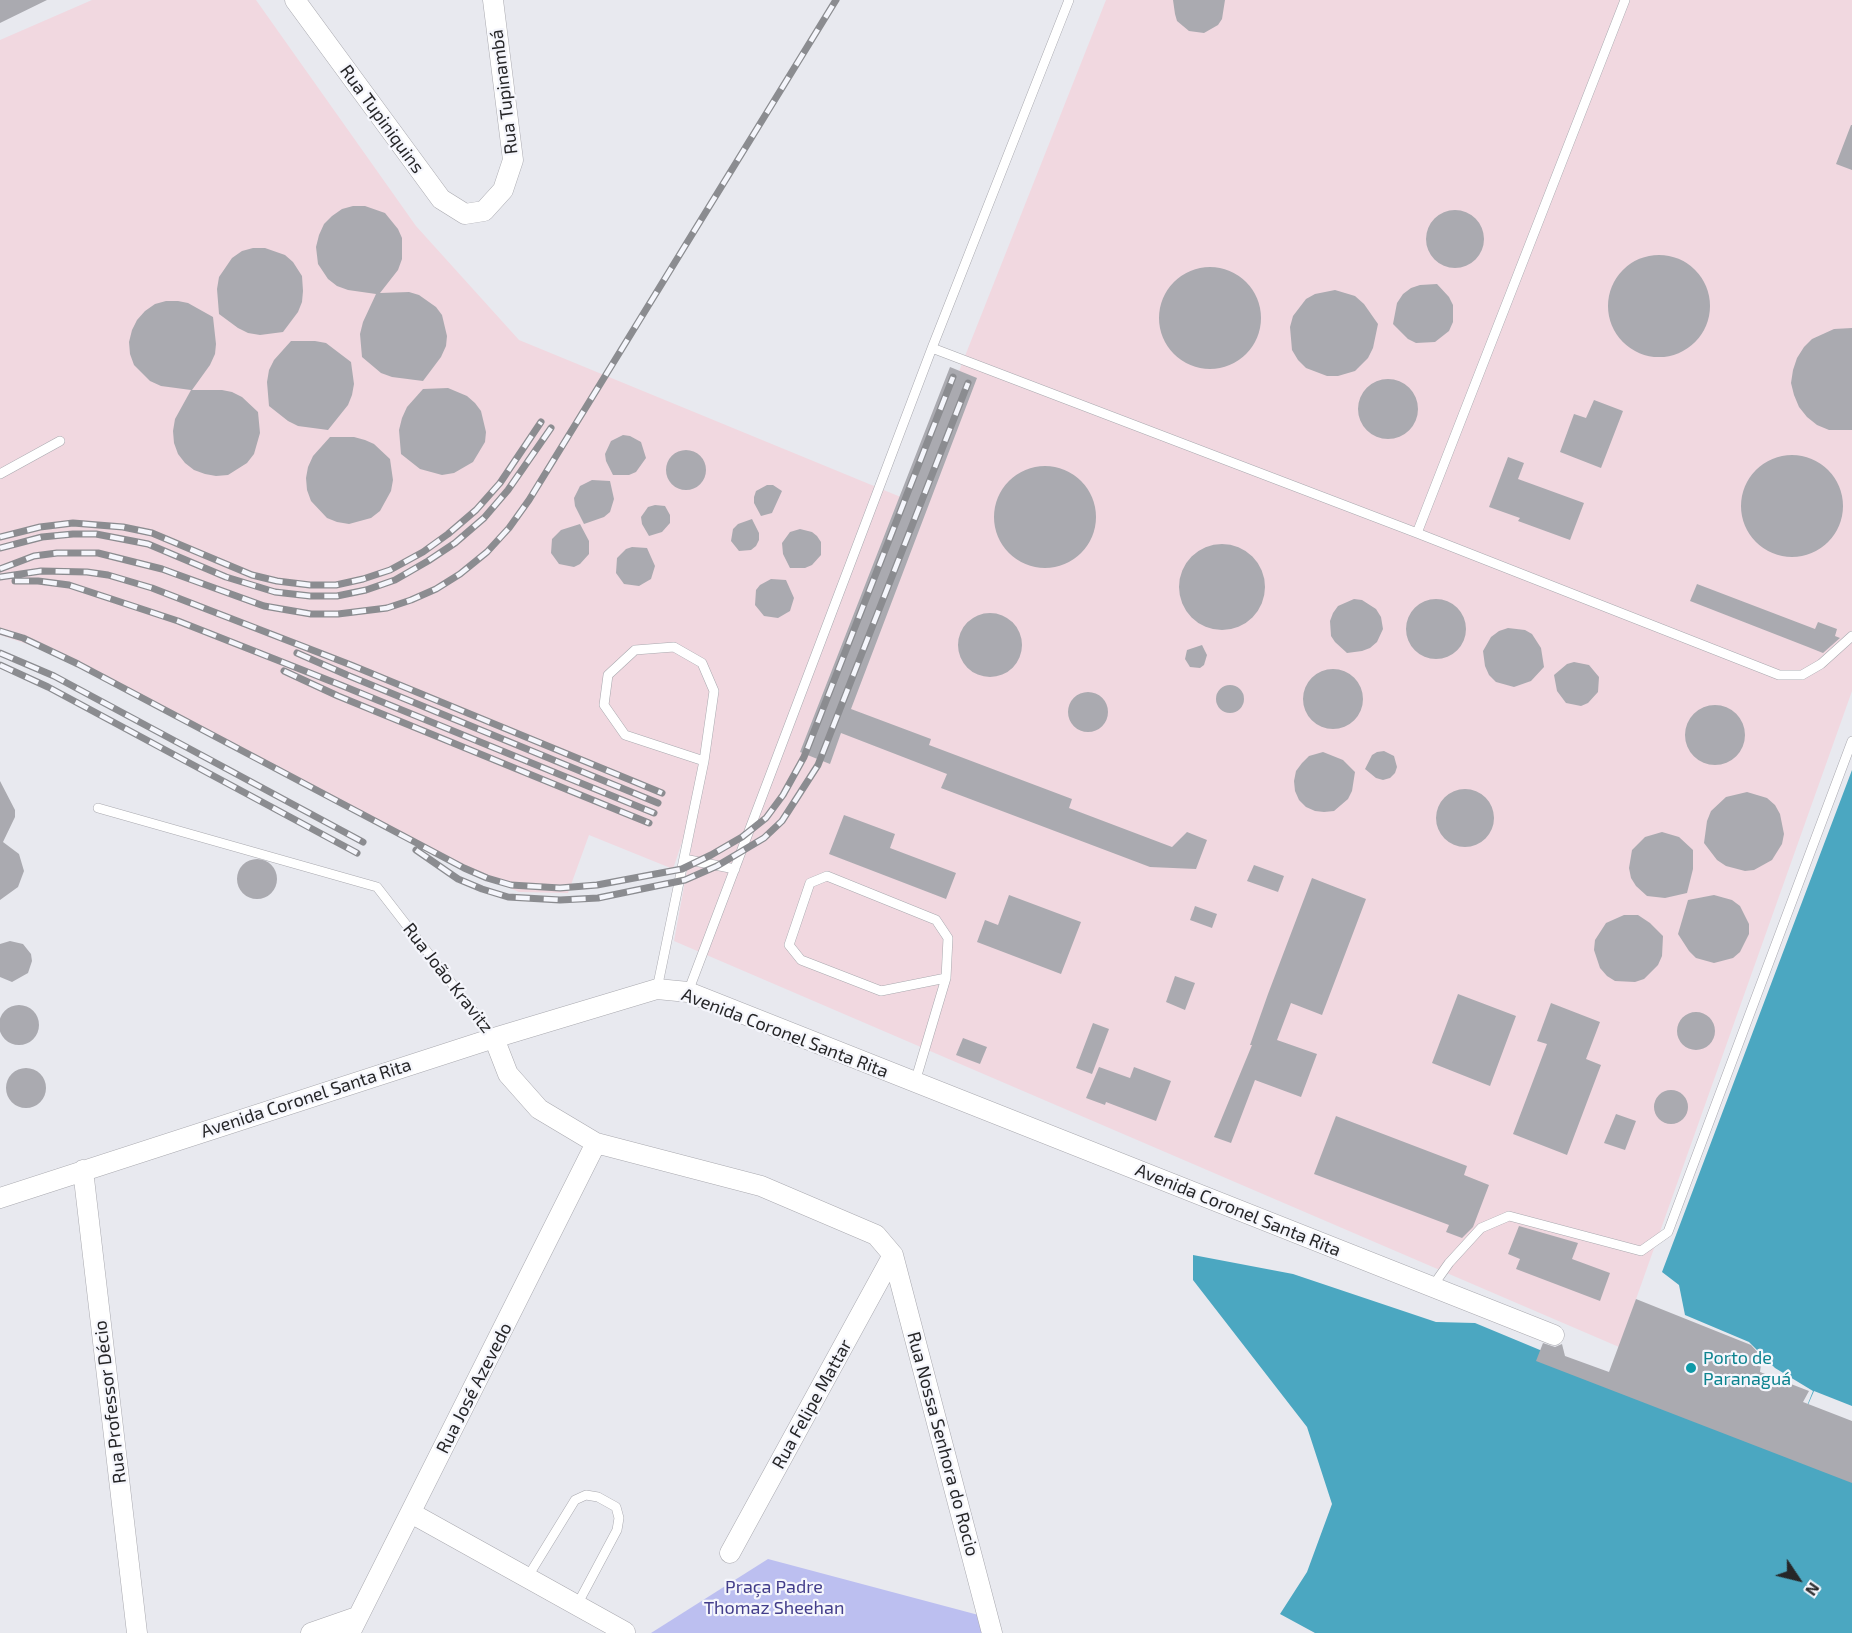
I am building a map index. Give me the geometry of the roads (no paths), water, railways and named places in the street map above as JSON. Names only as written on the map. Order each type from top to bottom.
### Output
[{"type":"street","name":"Rua Tupiniquins","points":[[295,0],[441,200],[465,214],[484,211]]},
{"type":"street","name":"Rua Tupinambá","points":[[484,211],[503,190],[513,160],[493,0]]},
{"type":"street","name":"Avenida Coronel Santa Rita","points":[[0,1198],[494,1038],[657,988],[688,992],[1554,1335]]},
{"type":"street","name":"Rua João Kravitz","points":[[494,1038],[508,1074],[539,1109],[596,1143],[761,1186],[876,1235],[893,1255]]},
{"type":"street","name":"Rua José Azevedo","points":[[353,1625],[596,1143]]},
{"type":"street","name":"Rua Professor Décio","points":[[83,1170],[137,1633]]},
{"type":"street","name":"Rua Felipe Mattar","points":[[730,1553],[893,1255]]},
{"type":"street","name":"Rua Nossa Senhora do Rocio","points":[[893,1255],[992,1633]]},
{"type":"street","points":[[411,1513],[625,1632]]},
{"type":"street","points":[[311,1633],[353,1625]]},
{"type":"lane","points":[[688,992],[932,348],[1069,0]]},
{"type":"lane","points":[[1417,533],[1625,0]]},
{"type":"lane","points":[[932,348],[1417,533],[1779,675],[1802,675],[1821,664],[1852,636]]},
{"type":"lane","points":[[0,474],[60,441]]},
{"type":"lane","points":[[657,988],[705,761],[714,692],[702,663],[674,647],[635,650],[608,675],[604,705],[625,735],[705,761]]},
{"type":"lane","points":[[1432,1287],[1449,1263],[1481,1228],[1509,1216],[1641,1251],[1668,1232],[1852,741]]},
{"type":"lane","name":"Rua João Kravitz","points":[[99,808],[377,887],[494,1038]]},
{"type":"lane","points":[[684,859],[735,869]]},
{"type":"lane","points":[[915,1082],[946,978],[948,938],[936,920],[827,876],[810,883],[789,945],[801,960],[881,991],[946,978]]},
{"type":"lane","points":[[527,1578],[575,1500],[586,1495],[598,1497],[616,1507],[619,1518],[617,1530],[576,1605]]},
{"type":"railway","points":[[0,569],[34,556],[57,553],[98,553],[162,569],[264,606],[311,614],[338,614],[387,608],[436,589],[460,574],[487,552],[509,528],[529,500],[836,0]]},
{"type":"railway","points":[[0,631],[23,638],[78,664],[464,868],[487,878],[511,885],[560,888],[597,885],[682,869],[742,837],[766,818],[783,795],[804,757],[953,377]]},
{"type":"railway","points":[[416,850],[458,879],[482,889],[508,897],[560,900],[598,898],[685,880],[717,866],[764,838],[782,821],[818,765],[968,383]]},
{"type":"railway","points":[[0,537],[40,527],[73,523],[123,527],[152,533],[252,575],[310,585],[336,585],[390,570],[423,552],[448,534],[476,510],[500,483],[541,422]]},
{"type":"railway","points":[[0,548],[42,537],[96,534],[148,544],[226,577],[275,592],[337,596],[366,590],[395,580],[428,561],[455,543],[484,518],[508,490],[551,428]]},
{"type":"railway","points":[[0,577],[41,571],[87,572],[108,575],[152,588],[351,665],[662,793]]},
{"type":"railway","points":[[15,581],[69,585],[178,621],[654,813]]},
{"type":"railway","points":[[0,653],[54,676],[363,842]]},
{"type":"railway","points":[[297,653],[658,803]]},
{"type":"railway","points":[[0,665],[48,687],[357,853]]},
{"type":"railway","points":[[284,671],[338,696],[649,823]]},
{"type":"place","name":"Porto de Paranaguá","points":[[1691,1368]]},
{"type":"park label","name":"Praça Padre Thomaz Sheehan","points":[[774,1597]]}]
